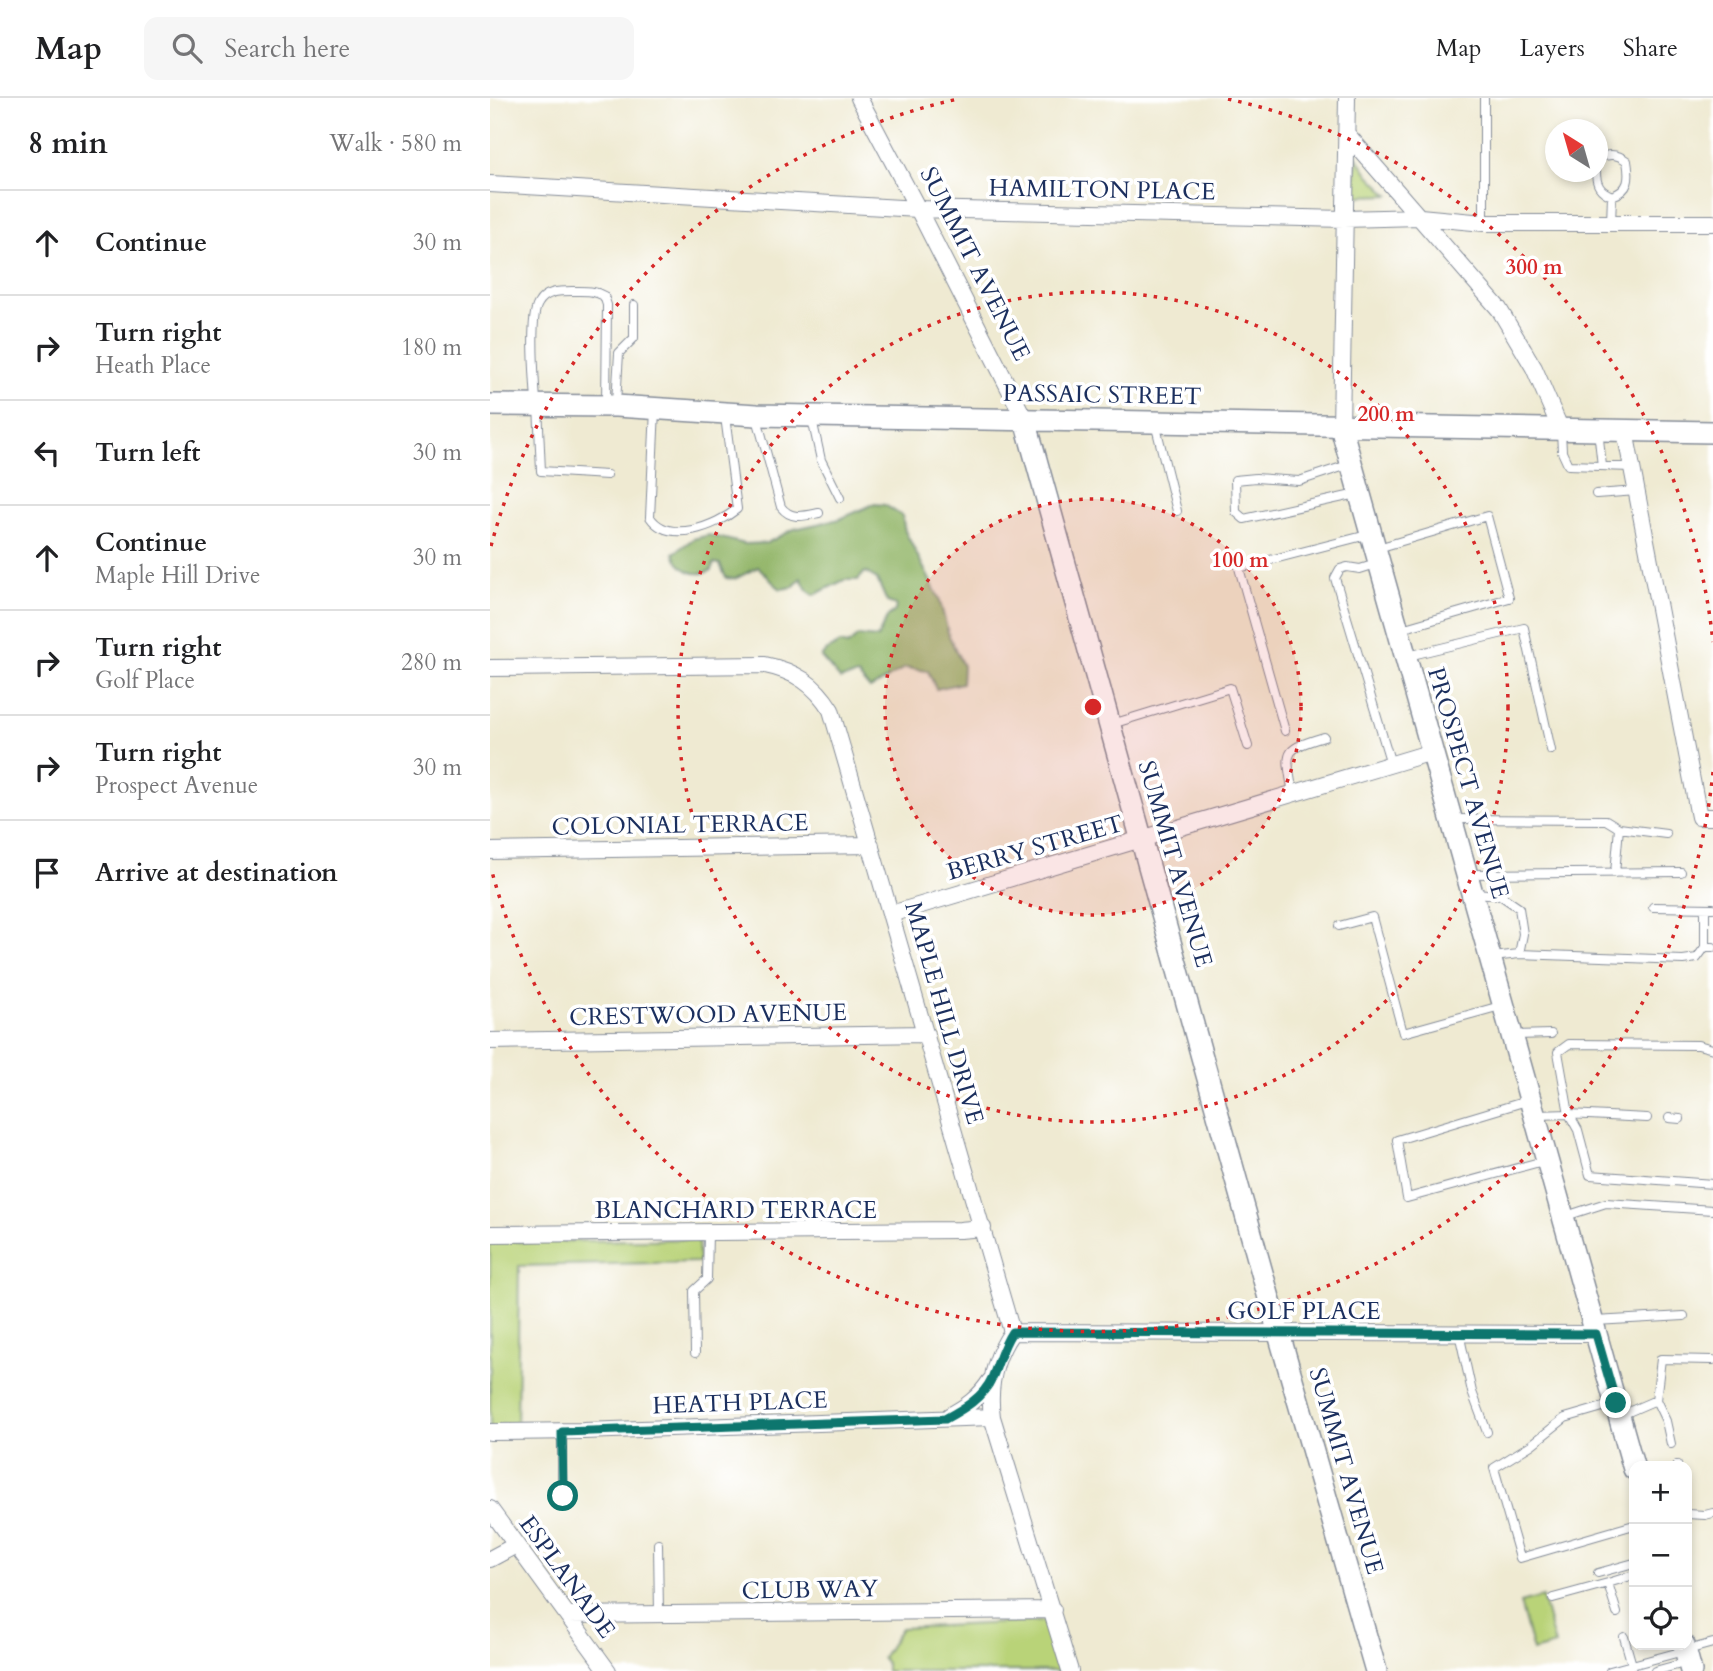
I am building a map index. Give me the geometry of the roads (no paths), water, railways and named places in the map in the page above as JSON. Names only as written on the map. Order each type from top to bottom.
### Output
[{"type":"street","name":"SUMMIT AVENUE","points":[[859,98],[1025,420],[1279,1334],[1376,1671]]},
{"type":"street","name":"PROSPECT AVENUE","points":[[1347,98],[1340,427],[1632,1461]]},
{"type":"street","points":[[1346,133],[1499,309],[1534,368],[1561,430]]},
{"type":"street","name":"HAMILTON PLACE","points":[[490,184],[918,209],[1344,219],[1420,216],[1484,223],[1713,223]]},
{"type":"street","name":"PASSAIC STREET","points":[[490,405],[611,406],[757,415],[1713,432]]},
{"type":"street","points":[[1625,431],[1706,817]]},
{"type":"street","name":"MAPLE HILL DRIVE","points":[[490,668],[765,665],[796,674],[816,690],[831,710],[1012,1332]]},
{"type":"street","name":"BERRY STREET","points":[[891,914],[1432,752]]},
{"type":"street","name":"COLONIAL TERRACE","points":[[490,851],[872,845]]},
{"type":"street","name":"CRESTWOOD AVENUE","points":[[490,1041],[926,1034]]},
{"type":"street","name":"BLANCHARD TERRACE","points":[[490,1234],[983,1228]]},
{"type":"street","name":"GOLF PLACE","points":[[1012,1332],[1459,1333],[1594,1327]]},
{"type":"street","points":[[945,1419],[982,1394],[1012,1332]]},
{"type":"street","points":[[991,1379],[989,1397],[992,1417],[1070,1671]]},
{"type":"street","name":"HEATH PLACE","points":[[490,1432],[562,1432],[992,1417]]},
{"type":"street","name":"ESPLANADE","points":[[490,1509],[608,1671]]},
{"type":"street","points":[[490,1559],[516,1545]]},
{"type":"street","name":"CLUB WAY","points":[[567,1615],[1053,1610]]},
{"type":"lane","points":[[1484,98],[1484,223]]},
{"type":"lane","points":[[1608,155],[1619,155],[1627,161],[1628,186],[1623,192],[1612,196]]},
{"type":"lane","points":[[1597,182],[1598,187],[1612,196]]},
{"type":"lane","points":[[1611,223],[1612,196]]},
{"type":"lane","points":[[607,475],[541,471],[534,314],[537,304],[544,297],[563,291],[597,292],[604,296],[607,305],[611,406]]},
{"type":"lane","points":[[611,406],[619,353],[634,338],[634,305]]},
{"type":"lane","points":[[655,409],[650,517],[655,525],[669,530],[697,530],[725,518],[737,509],[727,414]]},
{"type":"lane","points":[[757,415],[756,423],[781,506],[786,513],[797,517],[819,513]]},
{"type":"lane","points":[[812,416],[821,460],[840,498]]},
{"type":"lane","points":[[1155,423],[1177,512]]},
{"type":"lane","points":[[1561,430],[1562,452],[1568,465],[1632,467]]},
{"type":"lane","points":[[1598,430],[1602,466]]},
{"type":"lane","points":[[1351,464],[1298,481],[1256,478],[1235,480],[1236,512],[1244,519],[1359,493]]},
{"type":"lane","points":[[1596,494],[1637,491]]},
{"type":"lane","points":[[1285,731],[1240,568],[1375,549],[1486,516],[1509,598],[1398,630]]},
{"type":"lane","points":[[1375,549],[1360,569],[1347,566],[1340,569],[1335,578],[1391,764]]},
{"type":"lane","points":[[1405,656],[1524,628],[1551,750]]},
{"type":"lane","points":[[1110,725],[1230,688],[1248,746]]},
{"type":"lane","points":[[1293,794],[1288,762],[1290,752],[1295,746],[1324,737]]},
{"type":"lane","points":[[1451,819],[1606,820],[1619,828],[1666,834]]},
{"type":"lane","points":[[1615,873],[1619,828]]},
{"type":"lane","points":[[1469,883],[1615,873],[1681,872]]},
{"type":"lane","points":[[1469,883],[1500,895],[1519,908],[1523,933],[1519,954]]},
{"type":"lane","points":[[1490,957],[1519,954],[1683,960],[1697,958],[1709,947],[1709,908],[1653,907]]},
{"type":"lane","points":[[1339,926],[1372,917],[1403,1033],[1504,1005]]},
{"type":"lane","points":[[1512,1035],[1551,1034]]},
{"type":"lane","points":[[1713,1049],[1698,1045],[1569,1044],[1558,1052],[1569,1114],[1578,1130],[1590,1175],[1713,1184]]},
{"type":"lane","points":[[1547,1160],[1407,1198],[1397,1140],[1532,1107],[1569,1114],[1647,1118]]},
{"type":"lane","points":[[1669,1118],[1680,1119]]},
{"type":"lane","points":[[1563,1216],[1605,1203],[1713,1210]]},
{"type":"lane","points":[[695,1353],[694,1291],[707,1279],[708,1233]]},
{"type":"lane","points":[[1594,1327],[1684,1316]]},
{"type":"lane","points":[[1459,1333],[1472,1392],[1487,1432]]},
{"type":"lane","points":[[1671,1444],[1666,1421],[1656,1400],[1661,1359],[1713,1360]]},
{"type":"lane","points":[[1629,1526],[1520,1558],[1494,1468],[1531,1445],[1565,1418],[1656,1400]]},
{"type":"lane","points":[[562,1432],[562,1493],[565,1498]]},
{"type":"lane","points":[[1692,1514],[1713,1513]]},
{"type":"lane","points":[[658,1544],[659,1614]]},
{"type":"lane","points":[[1598,1573],[1629,1564]]},
{"type":"lane","points":[[1553,1598],[1629,1577]]},
{"type":"lane","points":[[1608,1583],[1617,1613]]},
{"type":"lane","points":[[1624,1637],[1632,1665]]},
{"type":"lane","points":[[1655,1671],[1713,1643]]},
{"type":"lane","points":[[1610,1671],[1687,1657]]}]
